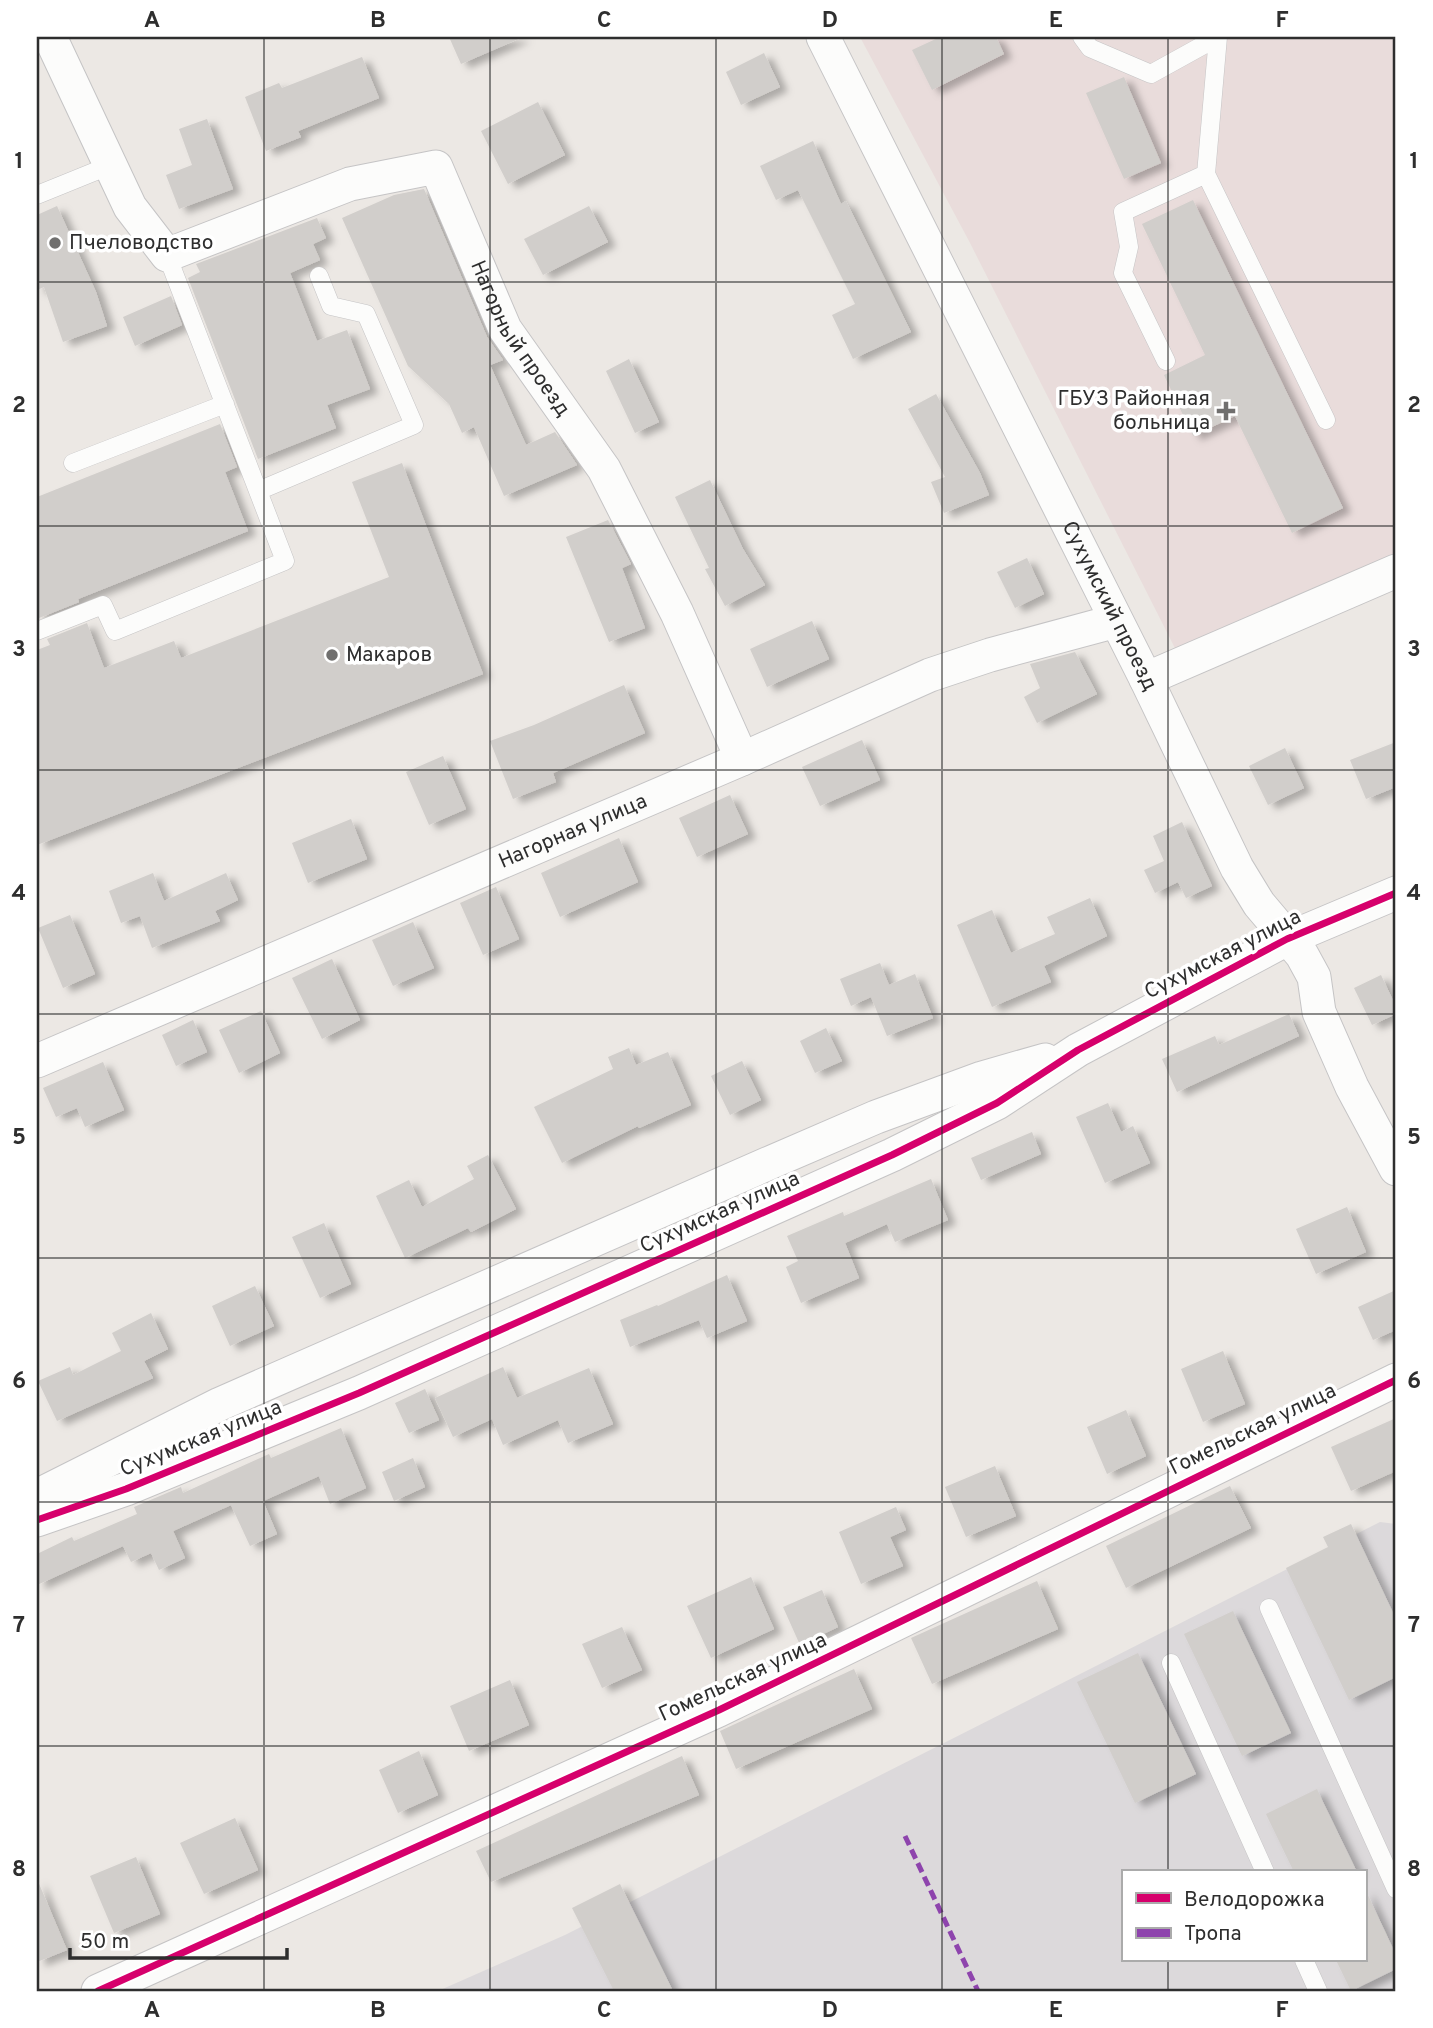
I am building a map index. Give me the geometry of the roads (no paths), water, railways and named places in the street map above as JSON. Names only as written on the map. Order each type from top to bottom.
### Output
[{"type":"street","points":[[50,37],[130,207],[167,255]]},
{"type":"street","name":"Сухумский проезд","points":[[823,37],[1146,679],[1237,868],[1259,904],[1302,955],[1314,977],[1319,1012],[1352,1087],[1396,1169]]},
{"type":"street","name":"Нагорный проезд","points":[[167,255],[351,184],[436,167],[505,329],[604,468],[677,613],[742,759]]},
{"type":"street","points":[[1146,679],[1396,571]]},
{"type":"street","name":"Нагорная улица","points":[[37,1061],[742,759],[930,675],[990,655],[1116,621]]},
{"type":"street","name":"Сухумская улица","points":[[37,1520],[126,1489],[359,1393],[892,1155],[997,1103],[1078,1051],[1287,939],[1396,893]]},
{"type":"street","name":"Сухумская улица","points":[[37,1496],[220,1404],[864,1123],[982,1078],[1078,1051]]},
{"type":"street","name":"Гомельская улица","points":[[98,1991],[719,1710],[1396,1380]]},
{"type":"lane","points":[[1082,37],[1090,48],[1151,74],[1218,37]]},
{"type":"lane","points":[[1218,37],[1206,174],[1326,420]]},
{"type":"lane","points":[[37,195],[111,165]]},
{"type":"lane","points":[[1166,360],[1123,273],[1129,247],[1123,212],[1206,174]]},
{"type":"lane","points":[[37,631],[103,605],[115,631],[285,561],[167,255]]},
{"type":"lane","points":[[258,491],[414,425],[366,314],[331,306],[318,276]]},
{"type":"lane","points":[[73,463],[225,404]]},
{"type":"lane","points":[[1269,1608],[1396,1889]]},
{"type":"lane","points":[[1171,1663],[1264,1870]]},
{"type":"lane","points":[[1305,1962],[1318,1991]]},
{"type":"place","name":"Пчеловодство","points":[[55,243]]},
{"type":"place","name":"ГБУЗ Районная больница","points":[[1226,411]]},
{"type":"place","name":"Макаров","points":[[332,655]]}]
